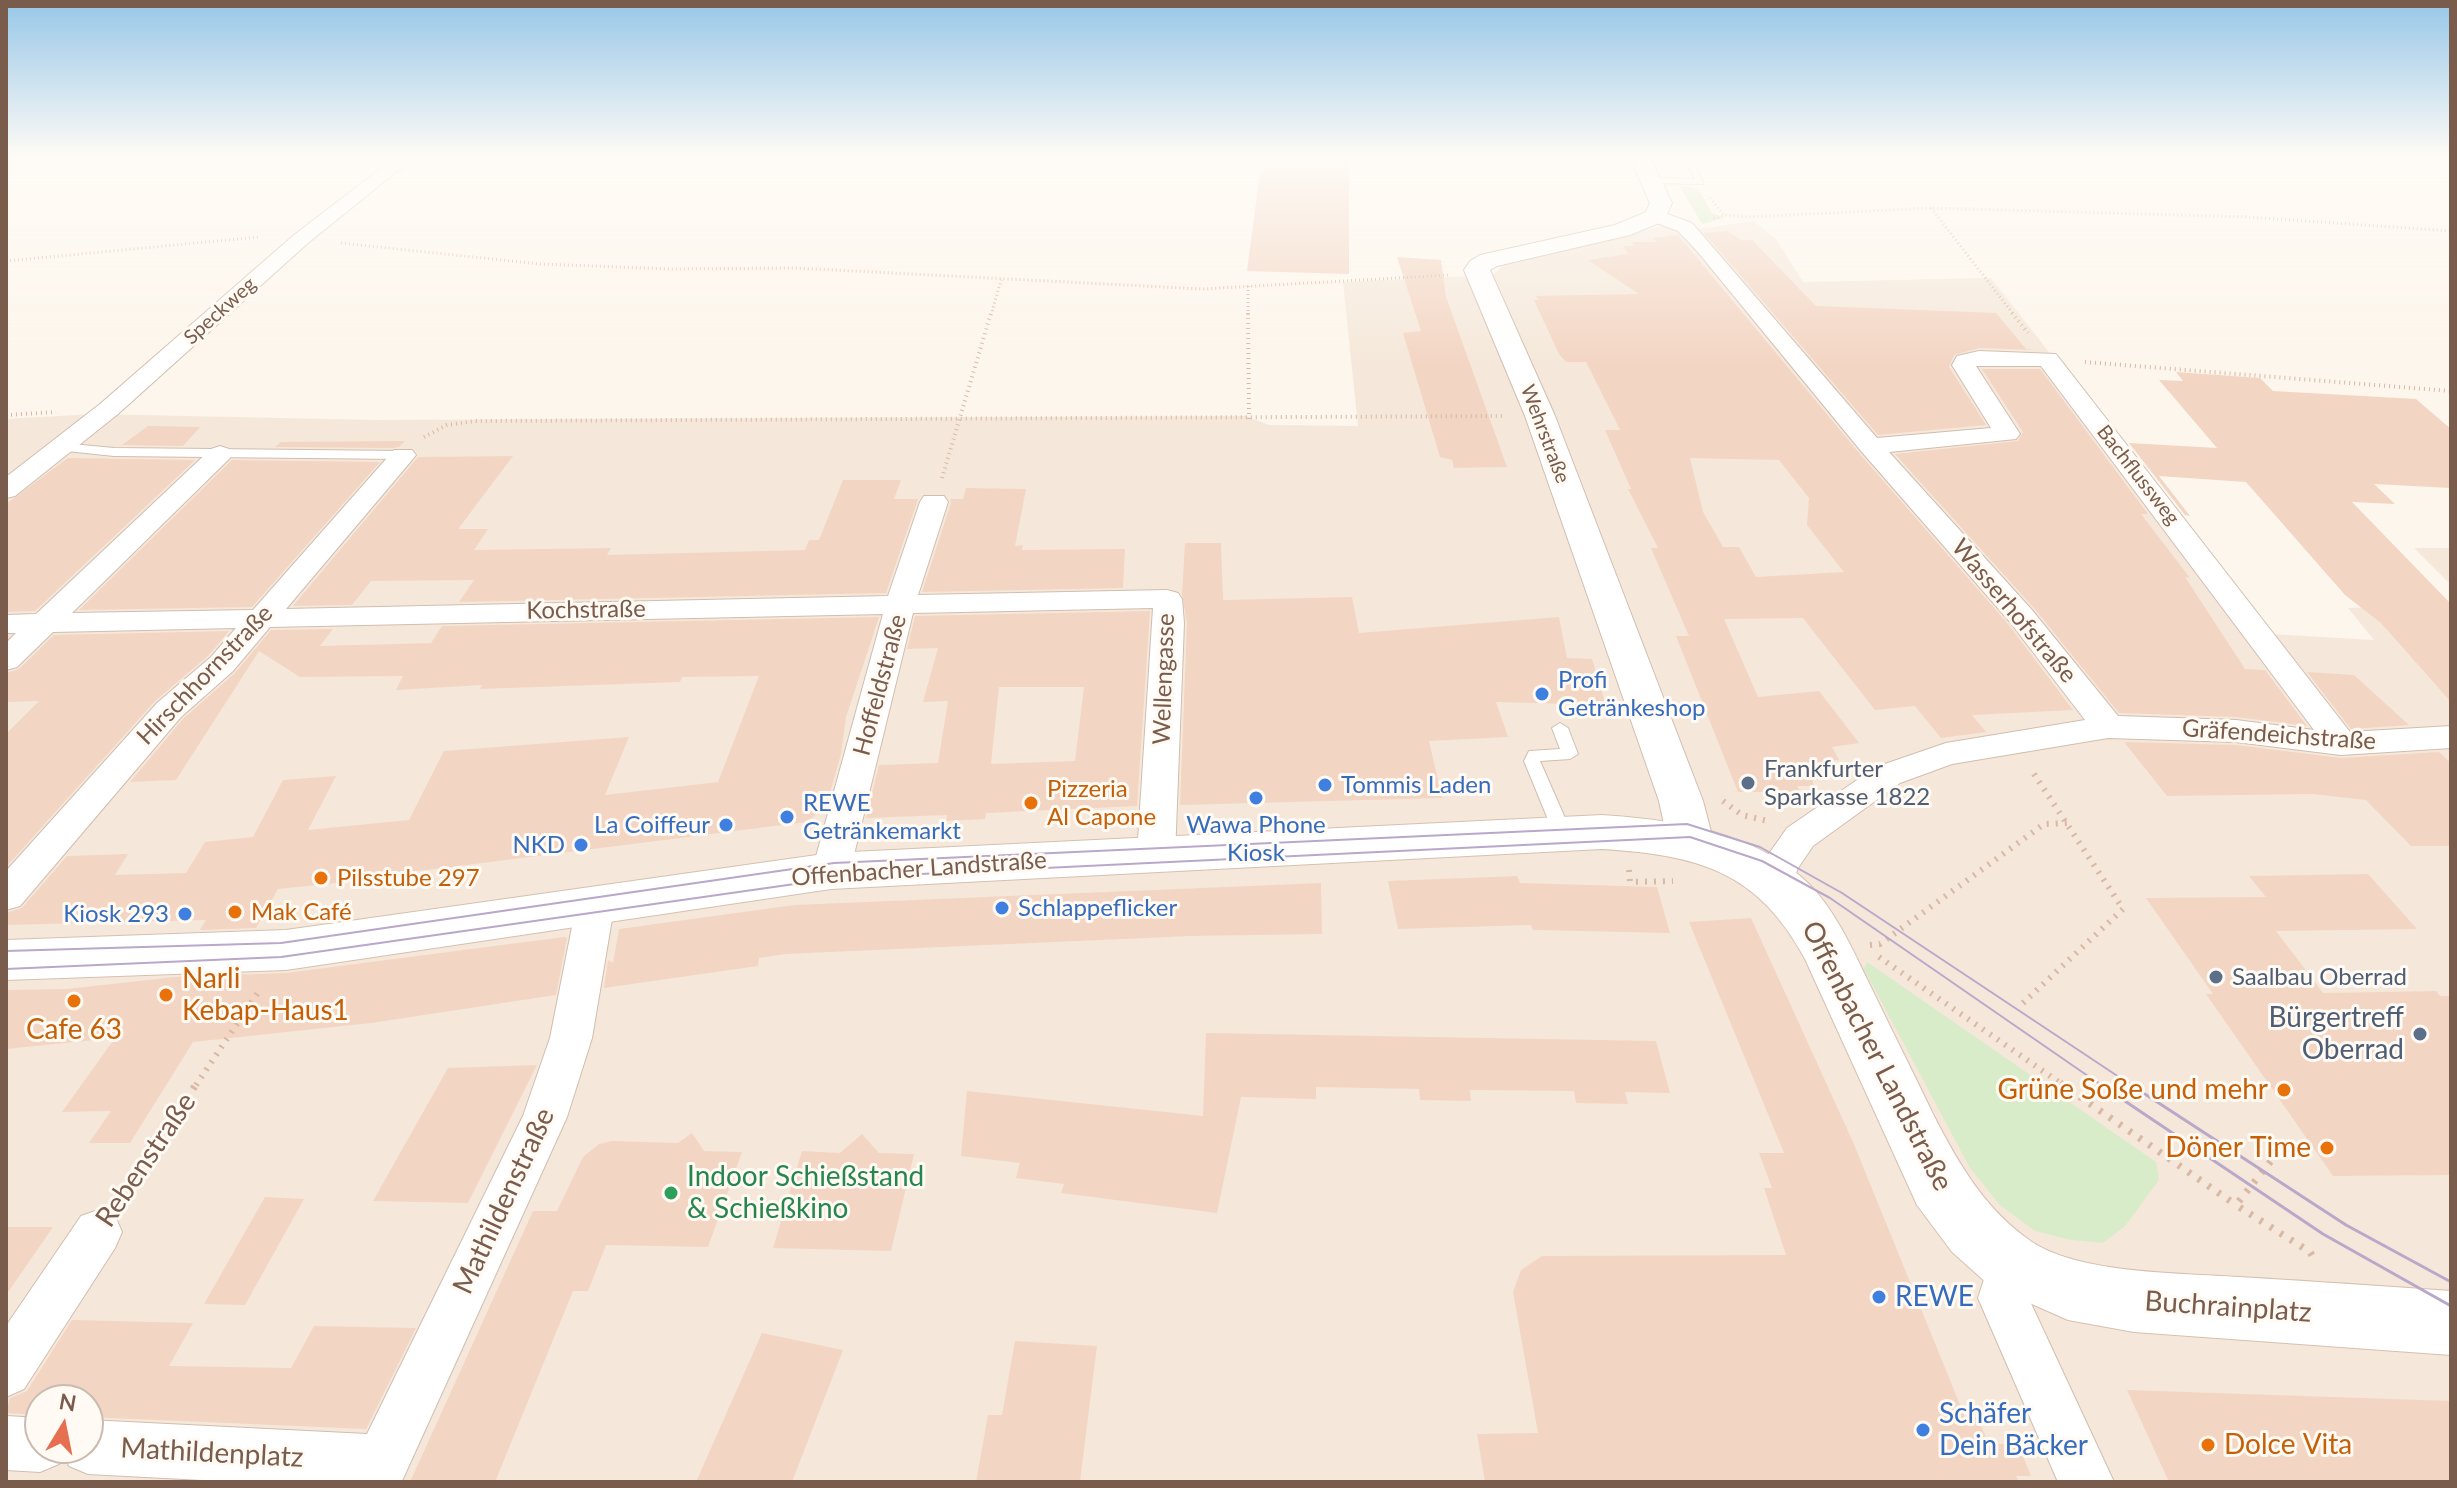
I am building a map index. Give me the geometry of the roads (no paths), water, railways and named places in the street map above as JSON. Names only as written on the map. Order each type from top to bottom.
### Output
[{"type":"main road","name":"Offenbacher Landstraße","points":[[6,960],[286,950],[831,871],[1563,834],[1626,832],[1691,843]]},
{"type":"main road","points":[[1691,843],[1740,860],[1775,884]]},
{"type":"main road","name":"Offenbacher Landstraße","points":[[1775,884],[1805,913],[1827,951],[1938,1186],[1974,1232],[2011,1264]]},
{"type":"main road","name":"Buchrainplatz","points":[[2011,1264],[2068,1289],[2134,1301],[2451,1323]]},
{"type":"street","name":"Speckweg","points":[[6,490],[109,409],[318,225]]},
{"type":"street","name":"Wehrstraße","points":[[1633,225],[1489,260],[1479,266],[1478,274],[1540,416],[1676,788],[1691,843]]},
{"type":"street","name":"Wasserhofstraße","points":[[1681,225],[1704,247],[1870,446],[2021,616],[2108,727]]},
{"type":"street","name":"Bachflussweg","points":[[1870,446],[2007,434],[1982,397],[1964,365],[1965,361],[1979,358],[2048,359],[2297,682],[2341,744]]},
{"type":"street","points":[[6,660],[220,454]]},
{"type":"street","name":"Hirschhornstraße","points":[[6,896],[169,710],[222,664],[403,455]]},
{"type":"street","name":"Hoffeldstraße","points":[[831,871],[901,602],[934,502]]},
{"type":"street","name":"Kochstraße","points":[[6,624],[901,602],[1167,599]]},
{"type":"street","name":"Wellengasse","points":[[1156,855],[1169,623],[1167,599]]},
{"type":"street","name":"Gräfendeichstraße","points":[[2108,727],[2236,731],[2341,744],[2448,740]]},
{"type":"street","points":[[1775,884],[1783,858],[1800,837],[1888,775],[1946,754],[2108,727]]},
{"type":"street","name":"Mathildenstraße","points":[[378,1472],[545,1117],[571,1038],[595,907]]},
{"type":"street","name":"Rebenstraße","points":[[6,1371],[98,1232]]},
{"type":"street","points":[[2011,1264],[2003,1298],[2086,1482]]},
{"type":"street","name":"Mathildenplatz","points":[[104,1448],[378,1472]]},
{"type":"lane","points":[[61,447],[114,452],[403,455]]},
{"type":"lane","points":[[1560,728],[1570,754],[1535,755],[1532,761],[1563,834]]},
{"type":"tram line","points":[[6,951],[281,943],[834,863],[1687,824],[1760,847],[1842,893],[2131,1085]]},
{"type":"tram line","points":[[6,969],[281,957],[837,878],[1690,837],[1762,861],[1830,898],[2101,1085]]},
{"type":"tram line","points":[[2098,1083],[2323,1234],[2451,1306]]},
{"type":"tram line","points":[[2128,1083],[2346,1225],[2451,1282]]},
{"type":"place","name":"Profi Getränkeshop","points":[[1542,694]]},
{"type":"place","name":"Frankfurter Sparkasse 1822","points":[[1748,783]]},
{"type":"place","name":"Tommis Laden","points":[[1325,785]]},
{"type":"place","name":"Wawa Phone Kiosk","points":[[1256,798]]},
{"type":"place","name":"Pizzeria Al Capone","points":[[1031,803]]},
{"type":"place","name":"REWE Getränkemarkt","points":[[787,817]]},
{"type":"place","name":"La Coiffeur","points":[[726,825]]},
{"type":"place","name":"NKD","points":[[581,845]]},
{"type":"place","name":"Pilsstube 297","points":[[321,878]]},
{"type":"place","name":"Schlappeflicker","points":[[1002,908]]},
{"type":"place","name":"Mak Café","points":[[235,912]]},
{"type":"place","name":"Kiosk 293","points":[[185,914]]},
{"type":"place","name":"Saalbau Oberrad","points":[[2216,977]]},
{"type":"place","name":"Narli Kebap-Haus1","points":[[166,995]]},
{"type":"place","name":"Cafe 63","points":[[74,1001]]},
{"type":"place","name":"Bürgertreff Oberrad","points":[[2420,1034]]},
{"type":"place","name":"Grüne Soße und mehr","points":[[2284,1090]]},
{"type":"place","name":"Döner Time","points":[[2327,1148]]},
{"type":"place","name":"Indoor Schießstand & Schießkino","points":[[671,1193]]},
{"type":"place","name":"REWE","points":[[1879,1297]]},
{"type":"place","name":"Schäfer Dein Bäcker","points":[[1923,1430]]},
{"type":"place","name":"Dolce Vita","points":[[2208,1445]]}]
